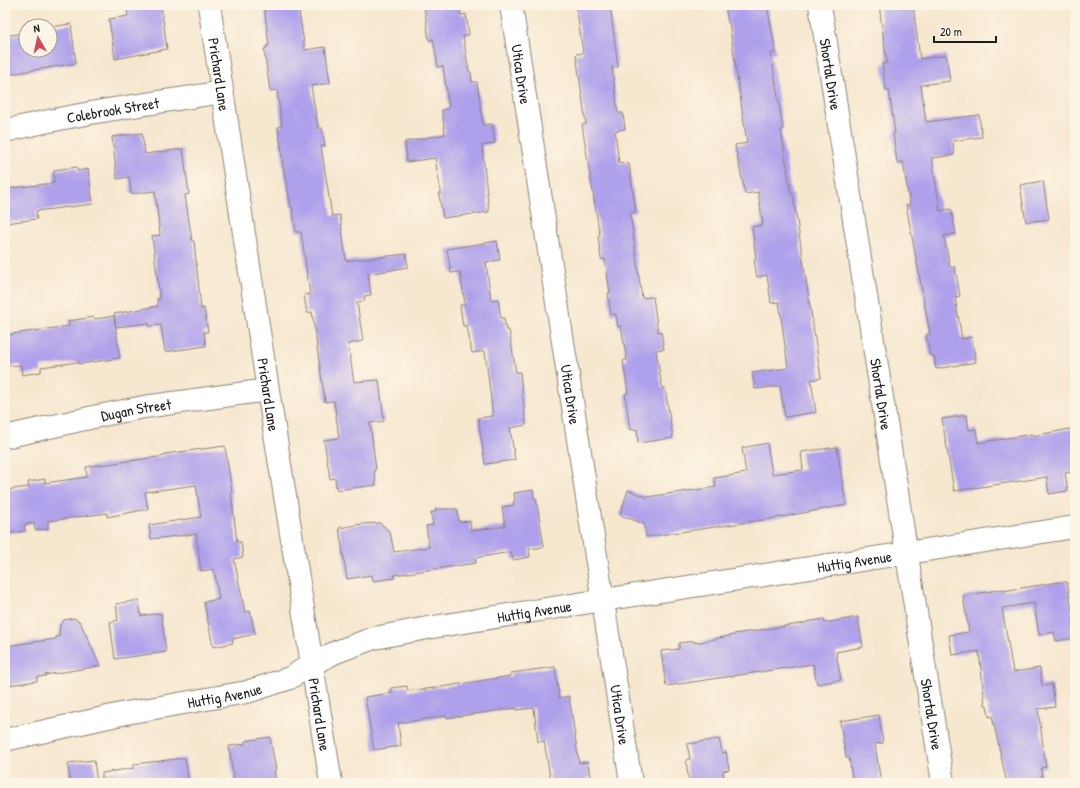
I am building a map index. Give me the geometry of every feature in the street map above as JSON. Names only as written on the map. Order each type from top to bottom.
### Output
[{"type":"street","name":"Prichard Lane","points":[[209,5],[268,390],[331,783]]},
{"type":"street","name":"Utica Drive","points":[[511,5],[631,783]]},
{"type":"street","name":"Shortal Drive","points":[[820,5],[943,783]]},
{"type":"street","name":"Colebrook Street","points":[[5,131],[38,122],[222,92]]},
{"type":"street","name":"Dugan Street","points":[[5,437],[144,407],[268,390]]},
{"type":"street","name":"Huttig Avenue","points":[[5,740],[126,713],[247,692],[290,678],[312,664],[336,652],[374,638],[603,600],[1075,527]]},
{"type":"building","points":[[126,5],[161,5],[167,49],[115,59],[109,19],[128,16]]},
{"type":"building","points":[[264,5],[298,5],[305,50],[325,47],[330,83],[311,86],[318,128],[322,128],[325,146],[321,146],[332,216],[340,215],[346,261],[406,254],[408,267],[368,274],[371,295],[364,296],[365,301],[357,302],[363,341],[348,344],[354,382],[379,380],[384,421],[370,423],[376,469],[374,470],[376,485],[337,490],[335,478],[330,479],[324,440],[339,438],[334,401],[325,402],[312,312],[307,313],[304,295],[310,294],[301,232],[296,232],[282,161],[278,127],[282,126],[277,90],[270,91],[264,49],[267,48],[266,46],[269,46]]},
{"type":"building","points":[[424,5],[459,5],[461,15],[466,14],[469,35],[463,36],[469,72],[471,72],[472,82],[477,82],[483,125],[492,124],[495,143],[482,146],[489,212],[443,218],[439,194],[441,193],[435,158],[407,162],[405,142],[445,134],[442,110],[449,108],[443,66],[438,67],[433,39],[429,40]]},
{"type":"building","points":[[576,5],[610,5],[618,67],[612,67],[618,113],[623,113],[625,129],[615,131],[619,163],[627,162],[629,164],[636,212],[630,213],[642,298],[653,297],[658,332],[661,331],[664,349],[656,350],[662,388],[665,388],[673,438],[638,443],[637,429],[630,430],[625,394],[628,393],[623,361],[627,360],[621,326],[618,327],[616,314],[611,315],[608,293],[610,293],[605,259],[601,259],[598,236],[600,236],[582,125],[586,124],[576,54],[583,53]]},
{"type":"building","points":[[725,5],[767,5],[776,53],[771,53],[783,129],[781,130],[791,194],[793,194],[821,378],[811,380],[816,412],[785,417],[780,386],[755,389],[752,373],[788,368],[779,302],[771,303],[767,275],[757,277],[752,227],[763,225],[758,192],[745,194],[735,145],[747,143],[729,22],[728,23]]},
{"type":"building","points":[[879,5],[913,5],[920,59],[946,55],[950,81],[921,85],[926,122],[979,115],[982,137],[953,141],[954,155],[932,158],[940,211],[951,209],[956,234],[944,236],[950,267],[955,267],[960,296],[955,297],[962,339],[972,337],[976,362],[936,369],[934,356],[930,356],[926,335],[930,333],[906,205],[910,205],[903,162],[897,163],[893,133],[895,133],[889,90],[886,90],[882,64],[887,63]]},
{"type":"building","points":[[71,24],[76,63],[5,75],[5,36],[18,34],[18,58],[58,58],[58,26]]},
{"type":"building","points":[[142,133],[145,154],[183,149],[189,194],[185,195],[192,241],[194,241],[201,309],[204,308],[208,332],[204,332],[206,346],[165,352],[161,325],[149,326],[149,323],[116,327],[114,314],[158,306],[157,299],[160,299],[152,236],[160,235],[155,191],[131,194],[129,177],[117,179],[112,137]]},
{"type":"building","points":[[77,167],[77,171],[88,169],[93,204],[36,211],[37,219],[5,223],[5,189],[54,183],[54,170]]},
{"type":"building","points":[[1043,181],[1049,219],[1026,222],[1020,185]]},
{"type":"building","points":[[497,241],[500,260],[486,262],[491,300],[498,299],[501,318],[504,318],[506,330],[509,330],[516,372],[520,372],[526,425],[510,428],[515,460],[485,464],[478,418],[493,416],[485,351],[472,353],[467,326],[463,326],[460,305],[465,304],[460,272],[451,273],[447,249]]},
{"type":"building","points":[[114,316],[120,358],[79,364],[78,362],[41,367],[41,372],[22,375],[21,365],[7,366],[5,335],[69,326],[68,321]]},
{"type":"building","points":[[967,415],[969,430],[976,429],[978,443],[1032,434],[1032,436],[1075,428],[1075,472],[1065,473],[1068,491],[1049,494],[1047,477],[954,491],[942,419]]},
{"type":"building","points":[[767,443],[772,474],[803,470],[801,452],[837,447],[846,505],[770,519],[646,537],[644,524],[620,515],[628,490],[647,497],[716,487],[714,478],[746,473],[742,448]]},
{"type":"building","points":[[225,446],[232,492],[237,542],[241,542],[243,557],[234,559],[245,612],[250,611],[255,634],[232,639],[233,643],[213,647],[204,602],[219,599],[214,569],[201,571],[196,534],[151,539],[149,525],[201,517],[196,485],[145,492],[148,509],[107,517],[107,513],[48,521],[48,529],[35,530],[34,523],[24,525],[25,531],[5,534],[5,490],[29,487],[28,482],[45,479],[45,483],[87,477],[86,467]]},
{"type":"building","points":[[533,490],[534,498],[536,498],[544,547],[529,549],[530,557],[513,560],[511,552],[475,558],[476,563],[394,575],[395,578],[373,581],[372,575],[347,579],[339,528],[380,523],[390,532],[394,552],[429,547],[426,526],[433,525],[431,512],[436,512],[435,509],[457,509],[459,522],[470,521],[471,531],[505,526],[502,507],[514,505],[514,493]]},
{"type":"building","points":[[1067,582],[1075,628],[1075,638],[1056,641],[1054,632],[1039,635],[1034,603],[1002,608],[1013,672],[1040,668],[1042,686],[1052,684],[1055,707],[1038,709],[1046,767],[1041,768],[1042,781],[1029,783],[1007,783],[992,716],[989,717],[987,705],[985,705],[979,651],[952,655],[949,635],[969,632],[963,596]]},
{"type":"building","points":[[139,600],[141,616],[161,613],[166,652],[115,659],[110,622],[118,620],[116,604]]},
{"type":"building","points":[[858,617],[863,647],[836,652],[841,680],[817,684],[813,664],[666,686],[661,651],[679,649],[679,643],[694,641],[695,643],[734,634],[824,619],[825,623]]},
{"type":"building","points":[[74,618],[80,622],[100,666],[45,675],[46,676],[37,677],[37,681],[9,685],[7,675],[5,675],[5,646],[56,639],[56,637],[59,636],[60,625],[64,620]]},
{"type":"building","points":[[555,667],[559,698],[569,696],[579,763],[588,762],[590,778],[586,778],[587,783],[551,783],[544,741],[538,742],[534,708],[516,710],[516,708],[447,718],[447,716],[398,723],[401,746],[374,750],[365,697],[392,693],[391,688],[407,686],[408,691],[435,688],[511,676],[511,673]]},
{"type":"building","points":[[879,715],[883,743],[875,744],[881,783],[853,783],[849,758],[846,758],[840,721]]},
{"type":"building","points":[[270,737],[276,771],[274,771],[276,783],[234,783],[229,746],[245,744],[245,741]]},
{"type":"building","points":[[719,739],[722,753],[726,752],[729,770],[723,771],[725,783],[689,783],[686,760],[690,759],[687,744]]},
{"type":"building","points":[[185,758],[189,783],[102,783],[102,773],[134,768],[134,764]]},
{"type":"building","points":[[94,760],[97,783],[70,783],[68,763]]}]
